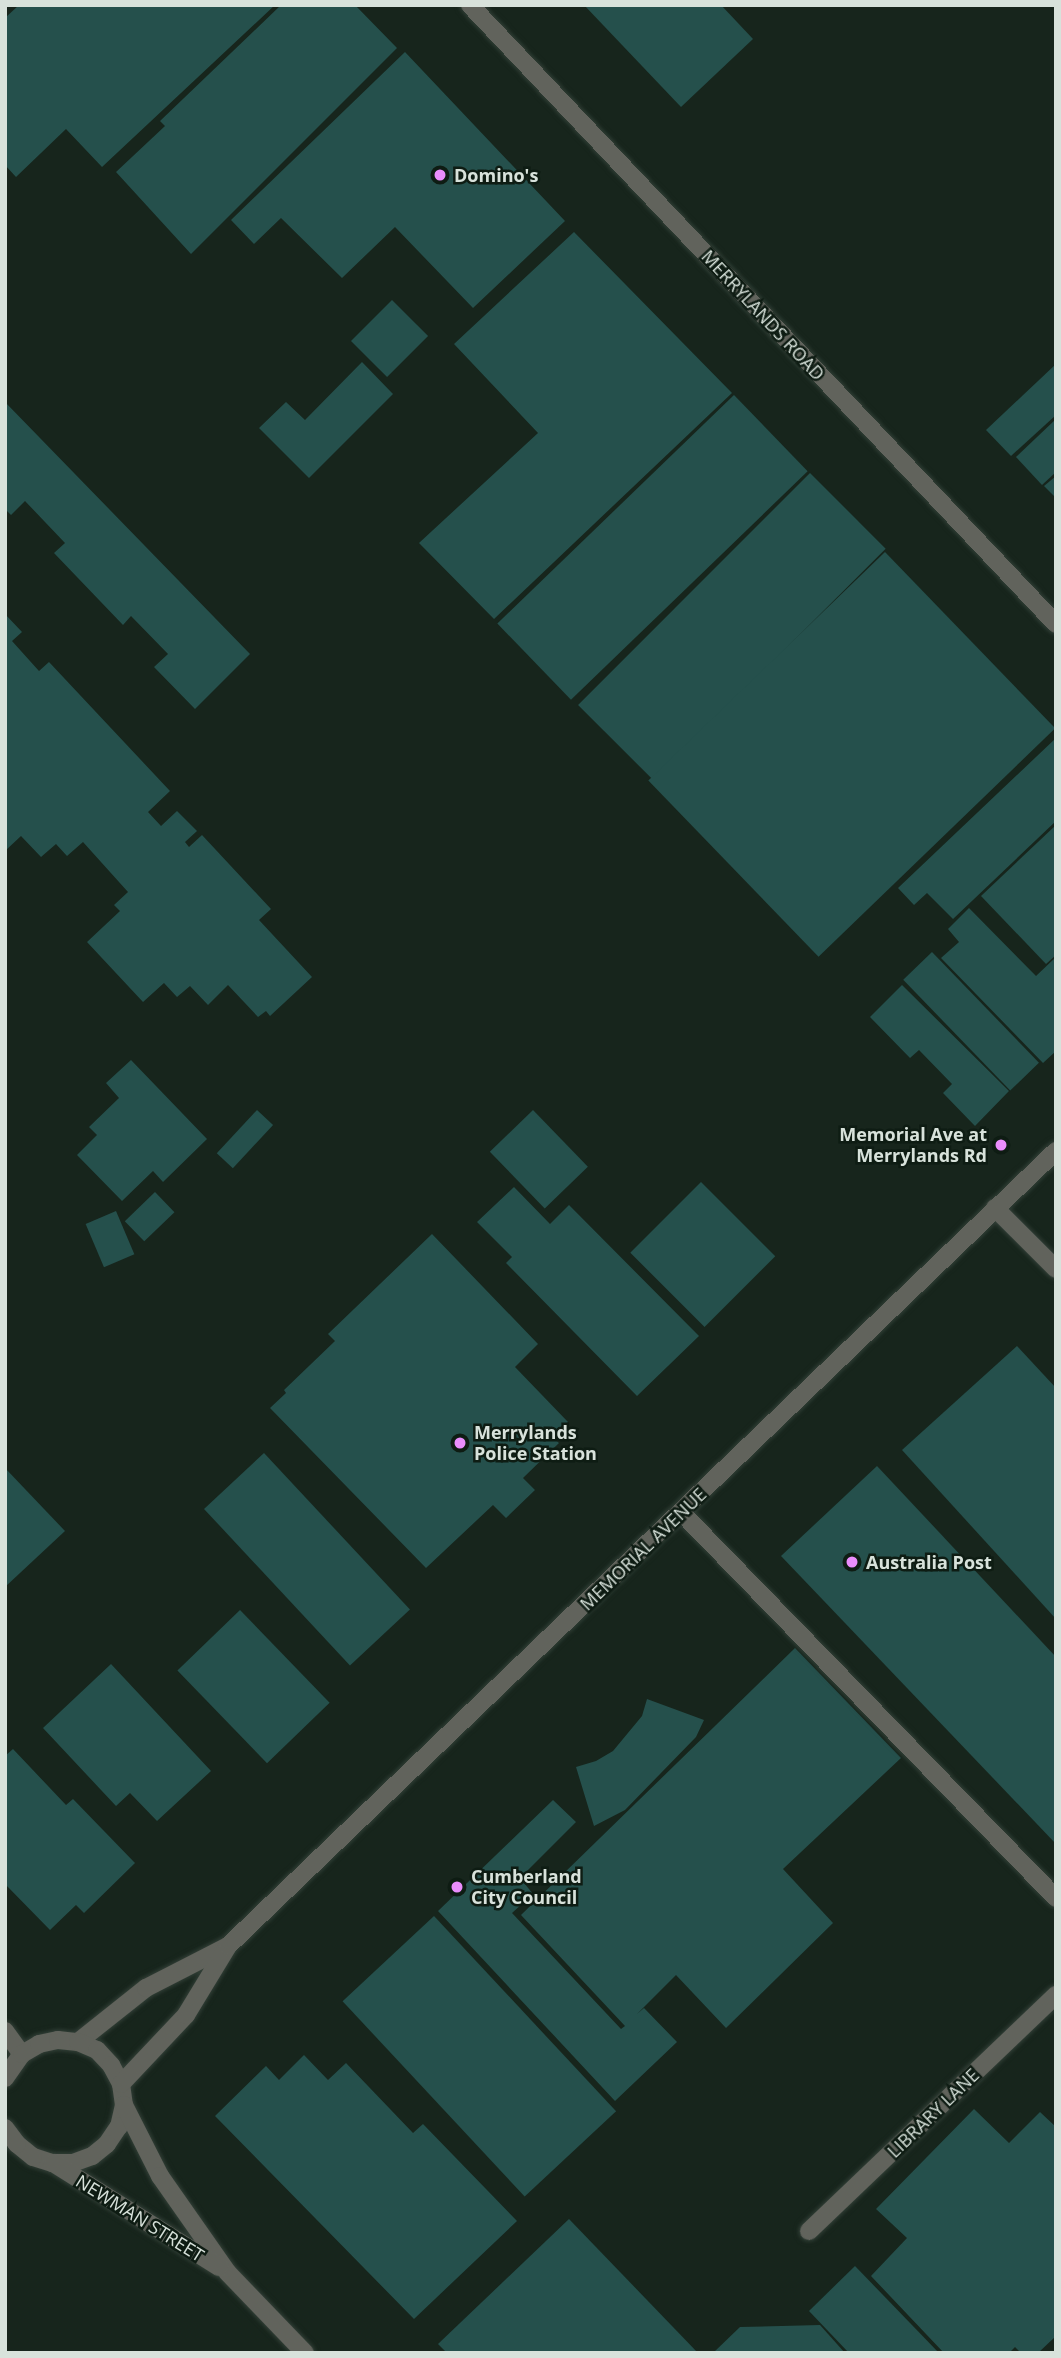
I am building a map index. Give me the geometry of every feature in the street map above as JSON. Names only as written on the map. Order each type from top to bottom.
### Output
[{"type":"street","name":"MERRYLANDS ROAD","points":[[470,5],[1056,624]]},
{"type":"street","name":"MEMORIAL AVENUE","points":[[121,2084],[186,2015],[228,1945],[1056,1151]]},
{"type":"street","points":[[995,1208],[1056,1269]]},
{"type":"street","points":[[681,1512],[1056,1898]]},
{"type":"street","name":"MEMORIAL AVENUE","points":[[78,2042],[146,1988],[228,1945]]},
{"type":"street","name":"LIBRARY LANE","points":[[810,2231],[1056,1995]]},
{"type":"street","points":[[5,2031],[22,2054]]},
{"type":"street","points":[[5,2078],[22,2054],[39,2044],[58,2040],[78,2042],[97,2050],[111,2065],[121,2084],[124,2105],[119,2126],[107,2144],[92,2156],[73,2163],[52,2163]]},
{"type":"street","name":"NEWMAN STREET","points":[[124,2105],[160,2176],[228,2273],[305,2353]]},
{"type":"street","points":[[5,2128],[11,2150]]},
{"type":"street","name":"NEWMAN STREET","points":[[11,2150],[52,2163],[228,2273]]},
{"type":"building","points":[[19,5],[275,5],[102,167],[66,129],[16,177],[5,165],[5,18]]},
{"type":"building","points":[[281,5],[355,5],[397,48],[191,254],[116,172],[165,126],[160,121]]},
{"type":"building","points":[[584,5],[721,5],[753,39],[681,107]]},
{"type":"building","points":[[405,52],[565,221],[473,308],[395,227],[342,278],[281,218],[254,244],[231,220]]},
{"type":"building","points":[[574,232],[732,393],[494,619],[419,543],[538,433],[454,344]]},
{"type":"building","points":[[392,300],[428,336],[387,377],[351,341]]},
{"type":"building","points":[[362,362],[393,394],[309,478],[259,428],[286,402],[305,420]]},
{"type":"building","points":[[1056,364],[1056,415],[1011,456],[986,430]]},
{"type":"building","points":[[734,395],[808,471],[571,700],[497,624]]},
{"type":"building","points":[[5,402],[250,654],[195,709],[154,667],[168,654],[131,616],[123,625],[54,553],[65,543],[25,501],[11,515],[5,509]]},
{"type":"building","points":[[1056,419],[1056,472],[1042,485],[1016,457]]},
{"type":"building","points":[[810,473],[886,549],[654,781],[578,705]]},
{"type":"building","points":[[1056,476],[1056,498],[1044,486]]},
{"type":"building","points":[[885,552],[1055,728],[819,957],[648,781]]},
{"type":"building","points":[[5,614],[22,632],[12,641],[39,671],[49,662],[170,791],[148,812],[161,826],[177,811],[197,831],[185,842],[189,847],[202,835],[271,909],[259,920],[312,977],[270,1016],[266,1011],[258,1017],[228,985],[208,1005],[190,986],[177,997],[164,983],[143,1002],[87,942],[120,911],[114,905],[128,892],[83,842],[67,856],[56,844],[41,857],[21,836],[5,851]]},
{"type":"building","points":[[1056,738],[1056,821],[953,919],[927,893],[914,905],[898,888]]},
{"type":"building","points":[[1056,825],[1056,955],[1046,964],[981,896]]},
{"type":"building","points":[[969,908],[1036,976],[1056,957],[1056,1051],[1043,1063],[941,958],[959,942],[948,929]]},
{"type":"building","points":[[932,952],[1039,1063],[1010,1091],[903,980]]},
{"type":"building","points":[[902,985],[1009,1091],[975,1126],[943,1093],[952,1084],[919,1050],[910,1058],[870,1017]]},
{"type":"building","points":[[131,1060],[207,1139],[163,1182],[153,1171],[122,1201],[77,1155],[97,1135],[89,1127],[119,1098],[106,1083]]},
{"type":"building","points":[[257,1110],[273,1125],[233,1168],[217,1153]]},
{"type":"building","points":[[533,1110],[588,1167],[545,1209],[490,1152]]},
{"type":"building","points":[[701,1182],[775,1256],[705,1327],[630,1253]]},
{"type":"building","points":[[514,1187],[550,1224],[569,1205],[699,1336],[637,1396],[506,1263],[512,1257],[477,1222]]},
{"type":"building","points":[[155,1192],[174,1212],[144,1241],[125,1221]]},
{"type":"building","points":[[116,1211],[134,1254],[104,1267],[86,1224]]},
{"type":"building","points":[[432,1234],[538,1344],[515,1367],[568,1422],[552,1437],[559,1443],[523,1478],[535,1490],[506,1518],[493,1505],[426,1568],[270,1408],[286,1393],[284,1390],[335,1341],[328,1334]]},
{"type":"building","points":[[1017,1346],[1056,1388],[1056,1619],[902,1450]]},
{"type":"building","points":[[264,1453],[410,1610],[350,1665],[204,1509]]},
{"type":"building","points":[[877,1466],[1056,1657],[1056,1844],[781,1556]]},
{"type":"building","points":[[5,1468],[65,1531],[5,1587]]},
{"type":"building","points":[[240,1610],[330,1703],[267,1763],[177,1670]]},
{"type":"building","points":[[795,1648],[901,1758],[783,1869],[833,1923],[726,2028],[676,1975],[637,2014],[644,2008],[677,2042],[615,2101],[438,1911],[553,1800],[576,1822],[520,1878],[533,1894],[512,1913],[621,2029],[625,2026],[521,1915]]},
{"type":"building","points":[[111,1664],[211,1771],[157,1821],[130,1793],[116,1806],[43,1728]]},
{"type":"building","points":[[647,1699],[704,1720],[696,1737],[625,1810],[594,1826],[576,1767],[596,1761],[613,1751],[642,1716]]},
{"type":"building","points":[[13,1749],[66,1805],[73,1799],[135,1863],[84,1913],[76,1905],[50,1930],[5,1884],[5,1756]]},
{"type":"building","points":[[434,1916],[616,2111],[525,2197],[343,2001]]},
{"type":"building","points":[[304,2055],[328,2080],[346,2063],[413,2133],[423,2124],[517,2221],[414,2319],[215,2116],[266,2066],[279,2080]]},
{"type":"building","points":[[974,2109],[1009,2143],[1040,2112],[1056,2127],[1056,2336],[1038,2353],[1021,2353],[1015,2347],[1009,2353],[944,2353],[871,2276],[907,2238],[876,2209]]},
{"type":"building","points":[[569,2219],[698,2353],[447,2353],[438,2344]]},
{"type":"building","points":[[855,2266],[939,2353],[849,2353],[809,2311]]},
{"type":"building","points":[[820,2325],[845,2353],[713,2353],[740,2327]]},
{"type":"place","name":"Domino's","points":[[440,175]]},
{"type":"place","name":"Memorial Ave at Merrylands Rd","points":[[1001,1145]]},
{"type":"place","name":"Merrylands Police Station","points":[[460,1443]]},
{"type":"place","name":"Australia Post","points":[[852,1562]]},
{"type":"place","name":"Cumberland City Council","points":[[457,1887]]}]
